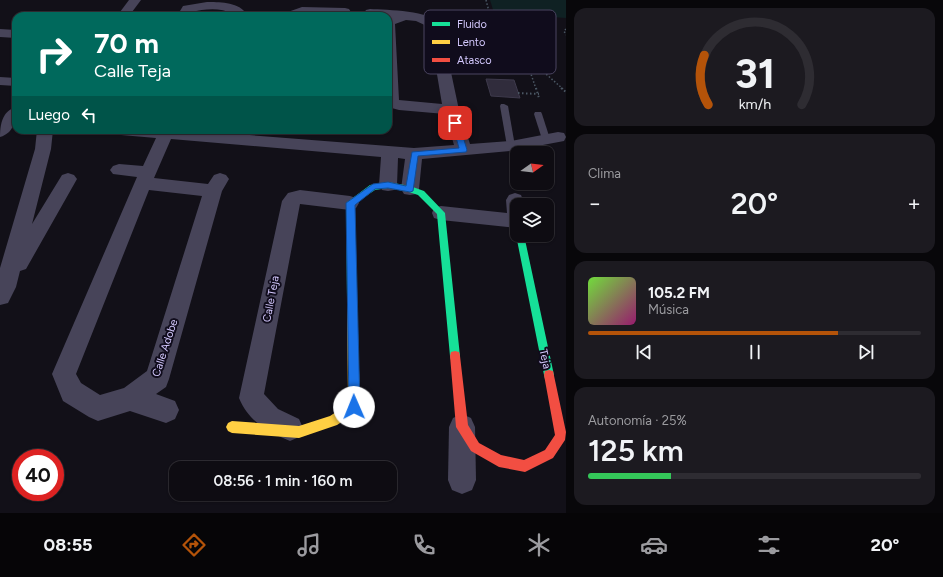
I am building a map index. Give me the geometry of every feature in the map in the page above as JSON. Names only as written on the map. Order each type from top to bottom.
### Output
[{"type":"street","points":[[126,12],[135,0]]},
{"type":"street","points":[[182,4],[214,6],[240,10]]},
{"type":"street","points":[[185,12],[186,9],[214,6]]},
{"type":"street","points":[[290,12],[346,12]]},
{"type":"street","points":[[392,15],[424,19]]},
{"type":"street","points":[[392,20],[400,17],[411,16]]},
{"type":"street","points":[[0,33],[12,34]]},
{"type":"street","points":[[445,74],[451,110],[464,150]]},
{"type":"street","points":[[0,81],[12,82]]},
{"type":"street","points":[[392,103],[451,110]]},
{"type":"street","points":[[0,132],[12,117]]},
{"type":"street","points":[[2,292],[43,149],[45,134]]},
{"type":"street","points":[[166,134],[237,134],[414,154],[510,146]]},
{"type":"street","name":"Calle Adobe","points":[[145,178],[217,185],[157,379],[130,399],[98,408],[72,392],[64,374],[145,178],[166,134]]},
{"type":"street","points":[[511,146],[559,138]]},
{"type":"street","points":[[388,185],[390,152]]},
{"type":"street","points":[[410,189],[414,154]]},
{"type":"street","points":[[119,170],[145,178]]},
{"type":"street","points":[[2,292],[68,179]]},
{"type":"street","points":[[232,427],[299,432],[333,421],[354,407],[350,203],[373,187],[388,185],[410,189],[421,194],[441,213],[510,220]]},
{"type":"street","name":"Calle Teja","points":[[299,432],[269,418],[251,398],[291,201],[294,198],[300,197],[350,203]]},
{"type":"street","points":[[441,213],[462,427],[462,480]]},
{"type":"street","name":"Teja","points":[[462,427],[475,447],[499,461],[525,466],[549,454],[561,436],[521,242]]},
{"type":"street","points":[[130,399],[166,410]]},
{"type":"lane","points":[[504,106],[511,146]]},
{"type":"lane","points":[[538,114],[559,138]]},
{"type":"path","points":[[486,0],[489,10]]},
{"type":"path","points":[[566,29],[564,31],[566,35]]},
{"type":"path","points":[[532,74],[539,98]]},
{"type":"path","points":[[546,74],[566,92]]},
{"type":"path","points":[[518,93],[539,94]]},
{"type":"shaded area","points":[[490,0],[566,0],[566,18],[556,17],[556,10],[493,10]]},
{"type":"building","points":[[486,79],[514,80],[520,98],[491,96]]},
{"type":"traffic: fast","points":[[352,297],[350,203],[373,187],[388,185],[410,189],[421,193],[441,213],[455,356]]},
{"type":"traffic: fast","points":[[521,242],[549,375]]},
{"type":"traffic: slow","points":[[232,427],[299,432],[333,421],[354,407],[352,297]]},
{"type":"traffic: jam","points":[[455,356],[462,427],[475,447],[499,461],[525,466],[549,454],[561,436],[549,375]]},
{"type":"route","points":[[354,407],[350,203],[373,187],[388,185],[410,189],[414,154],[464,150],[455,123]]}]
